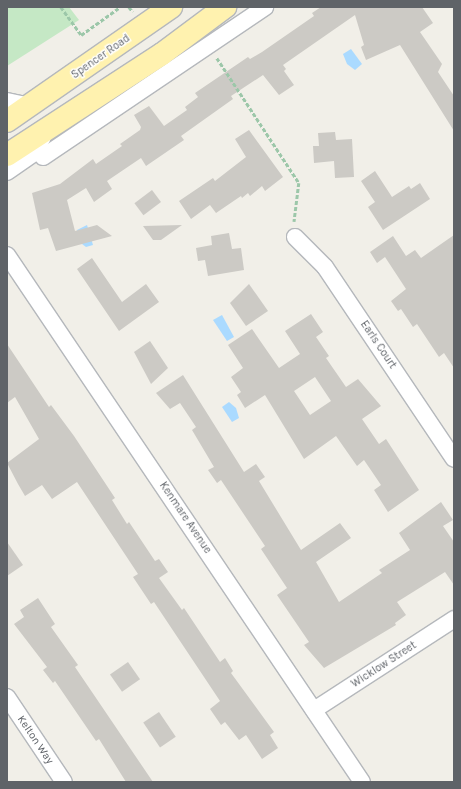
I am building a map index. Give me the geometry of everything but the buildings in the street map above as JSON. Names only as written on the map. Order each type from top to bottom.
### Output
[{"type":"main road","points":[[57,88],[65,66],[152,7]]},
{"type":"main road","name":"Spencer Road","points":[[7,120],[57,88],[170,7]]},
{"type":"main road","points":[[7,155],[162,54],[225,7]]},
{"type":"main road","points":[[7,133],[104,69],[112,71],[120,80]]},
{"type":"street","points":[[43,157],[265,7]]},
{"type":"street","points":[[120,80],[132,98]]},
{"type":"street","points":[[7,101],[30,106]]},
{"type":"street","points":[[7,172],[34,153],[48,127]]},
{"type":"street","name":"Earls Court","points":[[295,236],[326,267],[454,459]]},
{"type":"street","name":"Kenmare Avenue","points":[[7,255],[362,782]]},
{"type":"street","name":"Wicklow Street","points":[[314,710],[454,619]]},
{"type":"street","name":"Kelton Way","points":[[7,697],[64,782]]},
{"type":"path","points":[[61,7],[81,35],[120,7]]},
{"type":"path","points":[[215,55],[299,184],[295,203],[295,236]]},
{"type":"green space","points":[[7,7],[69,7],[79,20],[7,66]]},
{"type":"water","points":[[351,49],[362,64],[355,70],[347,64],[343,54]]},
{"type":"water","points":[[87,225],[93,245],[86,247],[82,244],[77,230]]},
{"type":"water","points":[[222,315],[234,337],[227,341],[213,320]]},
{"type":"water","points":[[229,402],[236,408],[239,418],[232,422],[222,407]]}]
